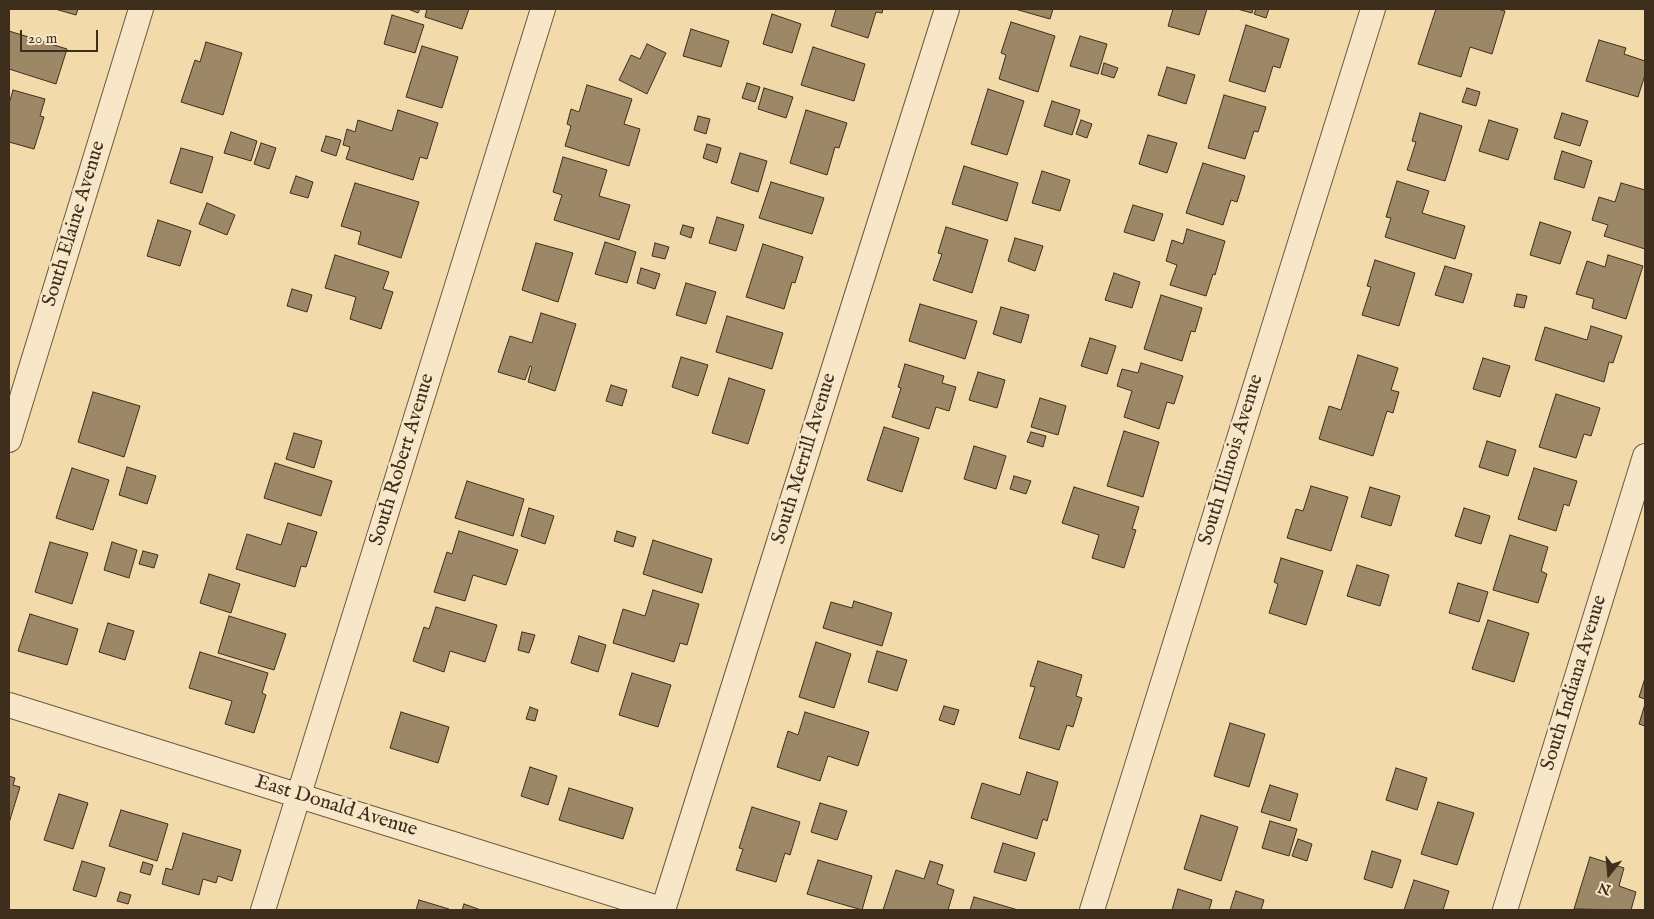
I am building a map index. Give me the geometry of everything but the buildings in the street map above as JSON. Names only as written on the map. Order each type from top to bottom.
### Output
[{"type":"street","name":"South Elaine Avenue","points":[[9,440],[141,9]]},
{"type":"street","name":"South Robert Avenue","points":[[263,910],[543,9]]},
{"type":"street","name":"South Merrill Avenue","points":[[664,910],[947,9]]},
{"type":"street","name":"South Illinois Avenue","points":[[1092,910],[1373,9]]},
{"type":"street","name":"South Indiana Avenue","points":[[1505,910],[1645,456]]},
{"type":"street","name":"East Donald Avenue","points":[[9,704],[664,910]]}]
